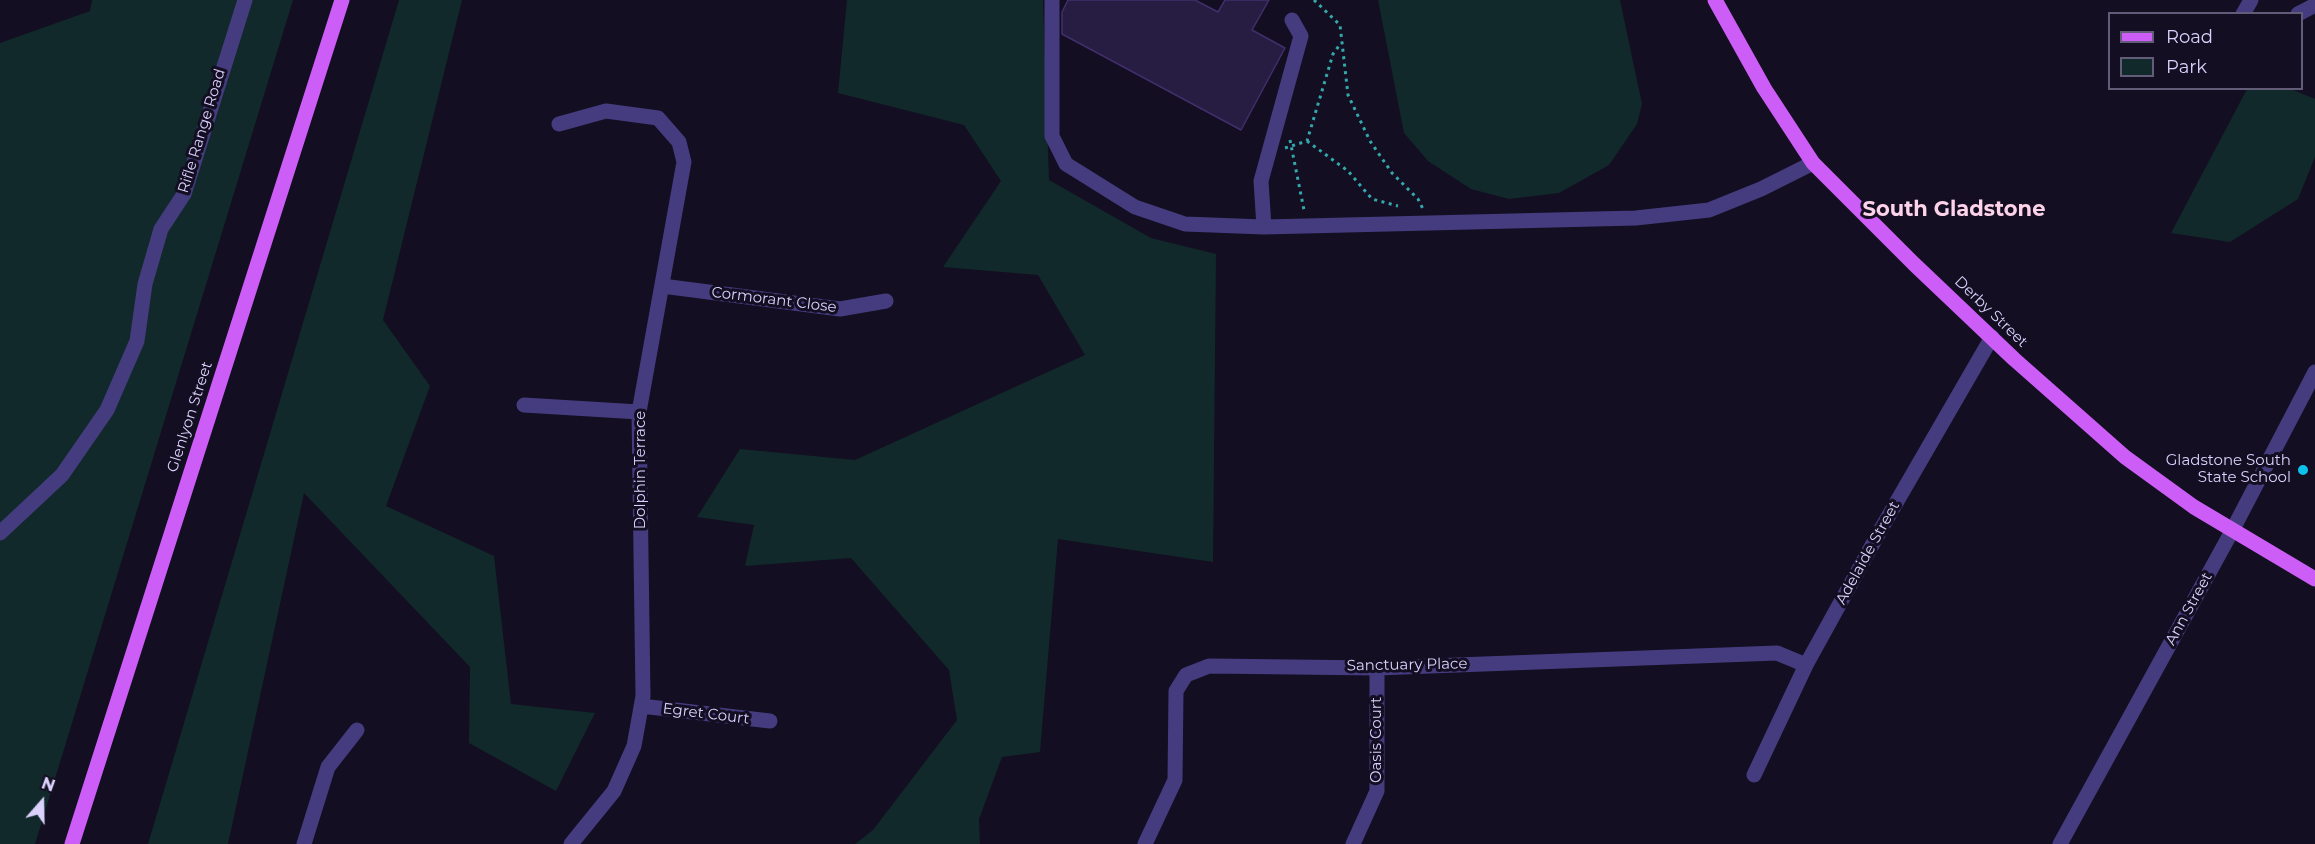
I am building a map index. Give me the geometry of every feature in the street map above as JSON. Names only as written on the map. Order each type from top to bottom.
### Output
[{"type":"main road","name":"Glenlyon Street","points":[[72,844],[342,0]]},
{"type":"main road","name":"Derby Street","points":[[1715,0],[1764,88],[1813,163],[1992,337],[2125,457],[2232,531],[2315,579]]},
{"type":"street","name":"Rifle Range Road","points":[[0,533],[62,475],[107,410],[136,341],[145,284],[161,229],[184,194],[244,0]]},
{"type":"street","points":[[1052,0],[1052,136],[1066,164],[1135,207],[1185,224],[1264,227],[1636,218],[1709,210],[1761,189],[1813,163]]},
{"type":"street","points":[[1264,227],[1261,181],[1301,36],[1292,20]]},
{"type":"street","name":"Dolphin Terrace","points":[[559,124],[606,111],[658,118],[679,142],[684,162],[639,412],[641,706],[634,746],[614,790],[571,844]]},
{"type":"street","name":"Cormorant Close","points":[[662,286],[840,309],[886,301]]},
{"type":"street","name":"Adelaide Street","points":[[1754,775],[1806,665],[1881,529],[1992,337]]},
{"type":"street","name":"Ann Street","points":[[2060,844],[2232,531],[2315,372]]},
{"type":"street","points":[[524,405],[639,412]]},
{"type":"street","name":"Sanctuary Place","points":[[1145,844],[1175,780],[1174,700],[1186,675],[1209,666],[1377,668],[1777,653],[1806,665]]},
{"type":"street","name":"Oasis Court","points":[[1353,844],[1377,791],[1377,668]]},
{"type":"street","name":"Egret Court","points":[[641,706],[770,721]]},
{"type":"street","points":[[304,844],[328,767],[357,730]]},
{"type":"path","points":[[1314,0],[1340,25],[1347,95],[1370,141],[1392,173],[1422,207],[1431,224]]},
{"type":"path","points":[[1307,141],[1333,54],[1341,43]]},
{"type":"path","points":[[1288,129],[1308,226]]},
{"type":"path","points":[[1275,152],[1307,141]]},
{"type":"path","points":[[1307,141],[1348,171],[1372,199],[1384,204],[1405,207]]},
{"type":"path","points":[[1413,207],[1422,207]]},
{"type":"green space","points":[[92,0],[293,0],[35,844],[0,844],[0,43],[90,11]]},
{"type":"green space","points":[[399,0],[462,0],[383,320],[430,386],[386,506],[494,556],[511,704],[595,713],[556,791],[469,743],[470,667],[304,493],[228,844],[148,844]]},
{"type":"green space","points":[[847,0],[1043,0],[1049,180],[1151,238],[1216,254],[1213,562],[1058,539],[1040,752],[1002,757],[979,819],[980,844],[855,844],[873,830],[957,720],[949,670],[851,558],[745,566],[754,525],[697,517],[740,449],[855,460],[1085,355],[1038,275],[943,267],[1001,181],[964,125],[838,93]]},
{"type":"green space","points":[[1378,0],[1620,0],[1642,104],[1637,124],[1609,165],[1559,193],[1509,199],[1471,189],[1428,161],[1404,133]]},
{"type":"green space","points":[[2246,90],[2293,90],[2315,99],[2315,157],[2298,199],[2230,242],[2171,233]]},
{"type":"building","points":[[1068,0],[1195,0],[1218,12],[1225,0],[1269,0],[1252,30],[1285,48],[1241,130],[1062,34],[1062,12]]},
{"type":"place","name":"Gladstone South State School","points":[[2303,470]]},
{"type":"district","name":"South Gladstone","points":[[1954,210]]}]
